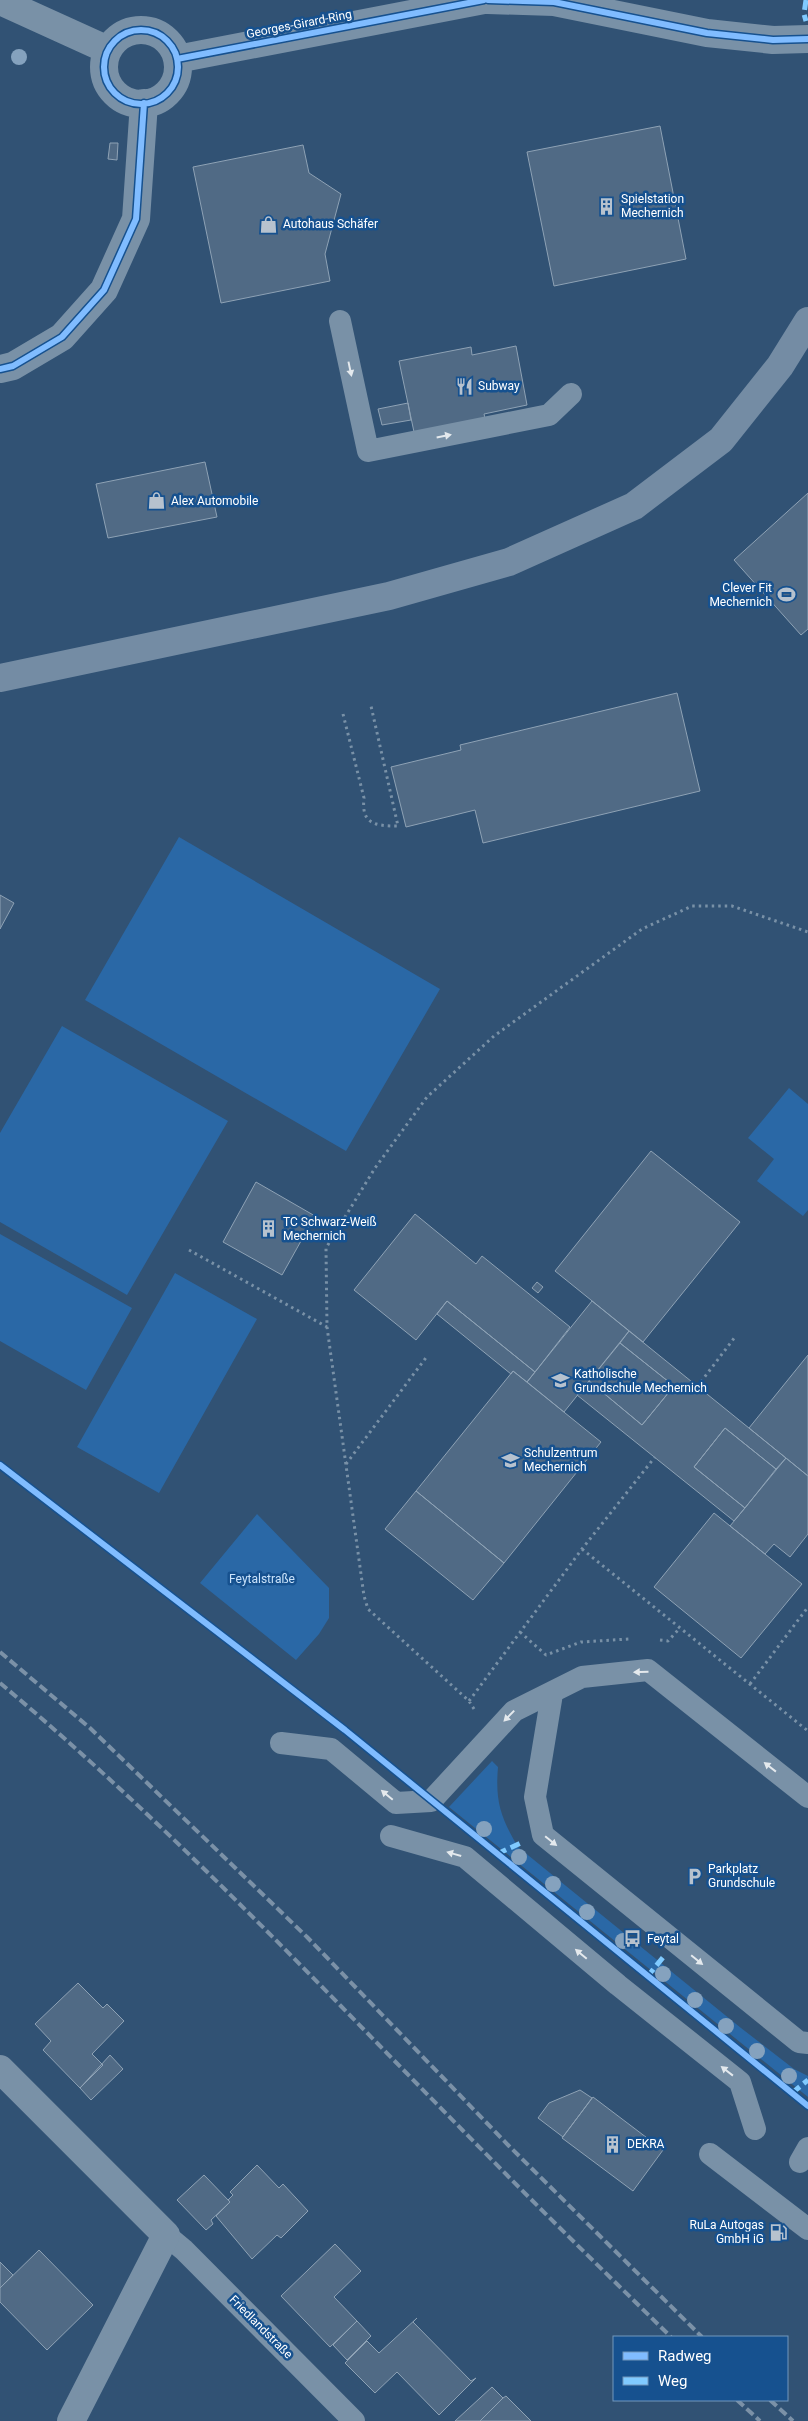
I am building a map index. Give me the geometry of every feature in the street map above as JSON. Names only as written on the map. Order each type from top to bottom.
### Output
[{"type":"main road","points":[[0,678],[389,596],[509,562],[634,506],[721,440],[780,366],[808,322]]},
{"type":"street","name":"Georges-Girard-Ring","points":[[177,59],[484,0]]},
{"type":"street","points":[[488,0],[554,2],[707,33],[773,40],[808,39]]},
{"type":"street","points":[[0,1],[108,50]]},
{"type":"street","points":[[136,30],[150,31],[162,36],[172,46],[177,59],[177,73],[173,86],[163,96],[138,104],[124,100],[113,92],[106,80],[103,67],[108,50],[113,42],[124,34],[136,30]]},
{"type":"street","points":[[0,369],[13,366],[62,337],[104,290],[136,219],[144,103]]},
{"type":"street","name":"Friedlandstraße","points":[[0,2069],[166,2235]]},
{"type":"street","points":[[71,2421],[166,2235]]},
{"type":"lane","points":[[340,321],[368,451],[549,415],[571,394]]},
{"type":"lane","points":[[281,1743],[331,1749],[396,1803],[431,1801],[514,1711],[552,1694],[582,1677],[648,1670],[808,1797]]},
{"type":"lane","points":[[552,1694],[535,1796],[543,1835],[799,2042],[808,2043]]},
{"type":"lane","points":[[391,1836],[465,1857],[618,1986],[740,2082],[755,2129]]},
{"type":"lane","points":[[710,2154],[808,2229]]},
{"type":"lane","name":"Friedlandstraße","points":[[166,2235],[184,2250],[354,2421]]},
{"type":"path","points":[[342,714],[364,798],[362,812],[366,819],[381,826],[398,826],[371,706]]},
{"type":"path","points":[[655,1456],[582,1549],[469,1701],[368,1609],[364,1596],[327,1327],[326,1248],[375,1168],[427,1097],[494,1036],[642,929],[692,906],[732,906],[808,932]]},
{"type":"path","points":[[189,1250],[327,1327]]},
{"type":"path","points":[[698,1386],[735,1337]]},
{"type":"path","points":[[346,1464],[428,1355]]},
{"type":"path","points":[[582,1549],[808,1731]]},
{"type":"path","points":[[750,1684],[808,1607]]},
{"type":"green space","points":[[179,837],[440,989],[346,1151],[85,1000]]},
{"type":"green space","points":[[62,1026],[228,1121],[127,1295],[0,1222],[0,1133]]},
{"type":"green space","points":[[789,1088],[808,1104],[808,1210],[803,1216],[757,1181],[774,1159],[748,1138]]},
{"type":"green space","points":[[0,1234],[132,1308],[86,1390],[0,1341]]},
{"type":"green space","points":[[175,1273],[257,1319],[159,1493],[77,1447]]},
{"type":"green space","name":"Feytalstraße","points":[[257,1514],[329,1588],[329,1618],[319,1634],[296,1660],[200,1583]]},
{"type":"green space","points":[[492,1761],[498,1767],[497,1790],[503,1818],[518,1847],[741,2028],[794,2069],[808,2076],[808,2097],[449,1807]]},
{"type":"building","name":"Spielstation Mechernich","points":[[660,126],[686,259],[554,286],[527,152]]},
{"type":"building","points":[[110,143],[118,143],[117,160],[108,159]]},
{"type":"building","name":"Autohaus Schäfer","points":[[303,145],[309,173],[341,194],[325,254],[330,281],[221,303],[193,167]]},
{"type":"building","name":"Subway","points":[[516,346],[527,405],[484,414],[485,418],[414,432],[399,361],[471,347],[472,355]]},
{"type":"building","points":[[408,403],[411,420],[382,425],[378,409]]},
{"type":"building","name":"Alex Automobile","points":[[205,462],[217,517],[108,538],[96,484]]},
{"type":"building","name":"Clever Fit Mechernich","points":[[808,493],[808,629],[801,635],[734,560]]},
{"type":"building","points":[[677,693],[700,791],[483,843],[475,810],[406,827],[391,767],[461,750],[460,745]]},
{"type":"building","points":[[0,895],[14,903],[0,929]]},
{"type":"building","points":[[651,1151],[740,1222],[643,1342],[555,1271]]},
{"type":"building","name":"TC Schwarz-Weiß Mechernich","points":[[256,1182],[315,1216],[282,1275],[223,1242]]},
{"type":"building","points":[[415,1214],[476,1264],[482,1256],[570,1327],[535,1372],[447,1301],[416,1340],[354,1290]]},
{"type":"building","points":[[537,1282],[543,1287],[538,1293],[532,1288]]},
{"type":"building","points":[[447,1301],[535,1372],[527,1382],[513,1371],[511,1374],[437,1314]]},
{"type":"building","points":[[592,1301],[629,1331],[564,1412],[527,1382]]},
{"type":"building","points":[[629,1331],[786,1458],[776,1469],[725,1428],[694,1467],[745,1508],[734,1521],[577,1395],[589,1381],[642,1425],[674,1386],[620,1343]]},
{"type":"building","points":[[620,1343],[674,1386],[642,1425],[589,1381]]},
{"type":"building","points":[[808,1355],[808,1476],[749,1428]]},
{"type":"building","points":[[513,1371],[601,1442],[504,1563],[416,1491]]},
{"type":"building","points":[[725,1428],[776,1469],[745,1508],[694,1467]]},
{"type":"building","points":[[786,1458],[808,1476],[808,1534],[790,1557],[774,1544],[765,1554],[730,1526]]},
{"type":"building","points":[[416,1491],[504,1563],[473,1600],[385,1529]]},
{"type":"building","points":[[714,1513],[802,1584],[741,1658],[654,1587]]},
{"type":"building","points":[[78,1983],[103,2008],[107,2004],[124,2021],[92,2054],[103,2065],[80,2088],[43,2050],[51,2041],[35,2024]]},
{"type":"building","points":[[110,2055],[123,2069],[91,2100],[80,2088]]},
{"type":"building","points":[[580,2090],[592,2098],[563,2137],[538,2118],[549,2103]]},
{"type":"building","name":"DEKRA","points":[[593,2097],[663,2150],[633,2191],[562,2138]]},
{"type":"building","points":[[257,2165],[279,2188],[283,2184],[308,2211],[281,2238],[277,2235],[252,2259],[216,2216],[230,2202],[228,2200],[233,2195],[230,2192]]},
{"type":"building","points":[[204,2175],[230,2202],[211,2220],[213,2224],[206,2230],[177,2200]]},
{"type":"building","points":[[335,2244],[361,2271],[334,2297],[357,2321],[330,2347],[281,2296]]},
{"type":"building","points":[[39,2250],[93,2305],[47,2350],[0,2302],[0,2288]]},
{"type":"building","points":[[0,2262],[13,2275],[0,2288]]},
{"type":"building","points":[[417,2318],[413,2322],[471,2381],[476,2378],[439,2415],[397,2372],[375,2393],[345,2363],[367,2341],[379,2353]]},
{"type":"building","points":[[357,2321],[371,2336],[347,2360],[333,2345]]},
{"type":"building","points":[[492,2387],[503,2398],[480,2421],[455,2421]]},
{"type":"building","points":[[506,2396],[531,2421],[480,2421],[503,2398]]},
{"type":"railway","points":[[0,1652],[90,1728],[307,1937],[509,2146],[701,2336]]},
{"type":"railway","points":[[0,1683],[65,1739],[191,1856],[516,2184],[670,2336]]},
{"type":"railway","points":[[738,2401],[760,2421]]},
{"type":"railway","points":[[771,2401],[793,2421]]},
{"type":"marked path","points":[[806,0],[804,14],[806,21]]},
{"type":"marked path","points":[[497,1854],[523,1842]]},
{"type":"marked path","points":[[647,1977],[665,1955]]},
{"type":"marked path","points":[[792,2093],[808,2080]]},
{"type":"cycle path","points":[[177,59],[484,0]]},
{"type":"cycle path","points":[[488,0],[554,2],[707,33],[773,40],[808,39]]},
{"type":"cycle path","points":[[141,30],[155,33],[167,41],[175,53],[178,67],[175,81],[167,93],[155,101],[141,104],[127,101],[115,93],[107,81],[104,67],[107,53],[115,41],[127,33],[141,30]]},
{"type":"cycle path","points":[[0,369],[13,366],[62,337],[104,290],[136,219],[144,103]]},
{"type":"cycle path","points":[[0,1465],[345,1730],[808,2106]]},
{"type":"place","name":"Spielstation Mechernich","points":[[607,206]]},
{"type":"place","name":"Autohaus Schäfer","points":[[269,224]]},
{"type":"place","name":"Subway","points":[[464,386]]},
{"type":"place","name":"Alex Automobile","points":[[157,501]]},
{"type":"place","name":"Clever Fit Mechernich","points":[[786,595]]},
{"type":"place","name":"TC Schwarz-Weiß Mechernich","points":[[269,1229]]},
{"type":"place","name":"Katholische Grundschule Mechernich","points":[[560,1381]]},
{"type":"place","name":"Schulzentrum Mechernich","points":[[510,1460]]},
{"type":"place","name":"Parkplatz Grundschule","points":[[694,1876]]},
{"type":"place","name":"Feytal","points":[[633,1939]]},
{"type":"place","name":"DEKRA","points":[[613,2144]]},
{"type":"place","name":"RuLa Autogas GmbH iG","points":[[778,2232]]}]
